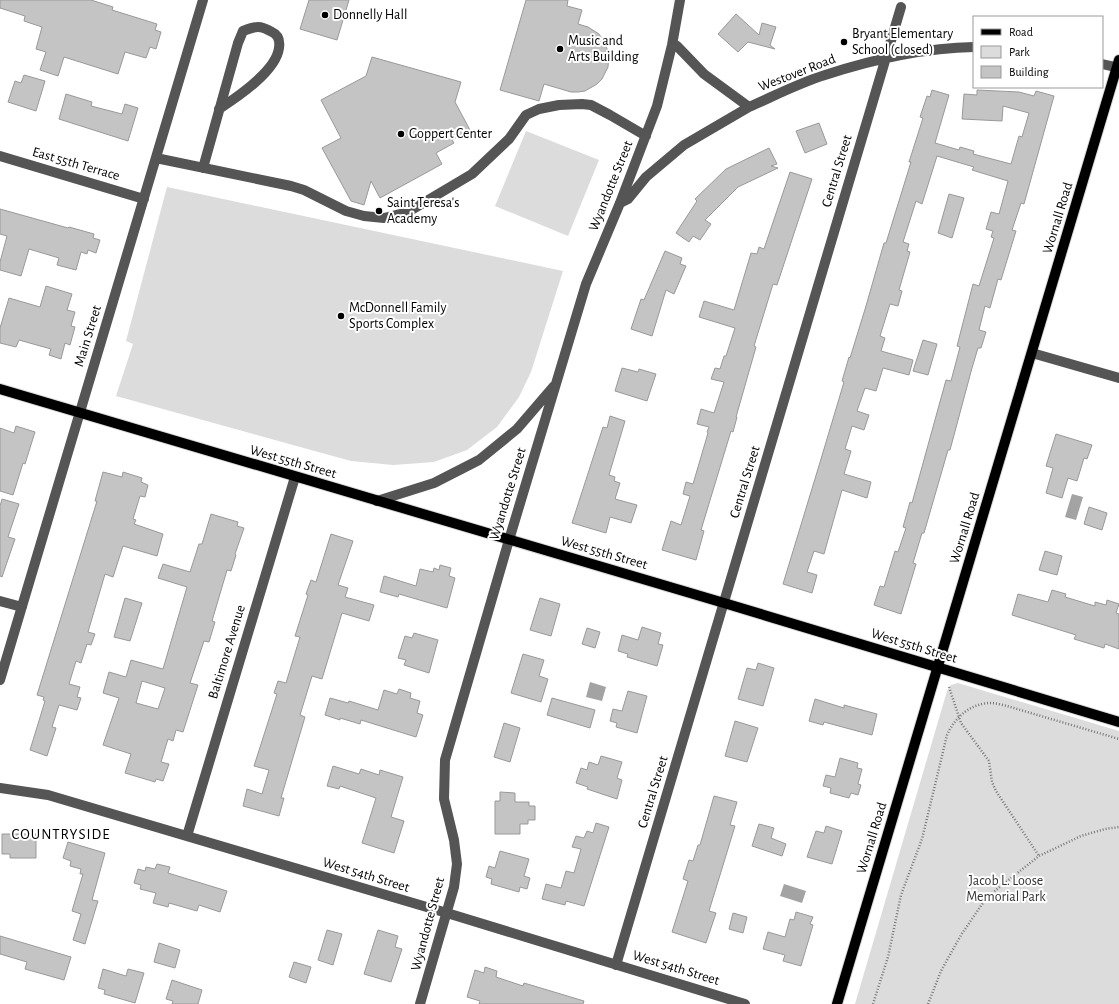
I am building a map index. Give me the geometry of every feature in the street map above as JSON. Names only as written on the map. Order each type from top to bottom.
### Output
[{"type":"main road","name":"Wornall Road","points":[[837,1004],[1118,65]]},
{"type":"main road","name":"West 55th Street","points":[[0,389],[724,603],[1119,722]]},
{"type":"street","name":"Main Street","points":[[0,680],[203,0]]},
{"type":"street","name":"Wyandotte Street","points":[[420,1004],[447,914],[454,887],[457,864],[454,840],[444,800],[445,760],[586,284],[620,203],[657,106],[672,45],[680,0]]},
{"type":"street","name":"Central Street","points":[[616,965],[901,7]]},
{"type":"street","points":[[203,168],[219,109],[238,43],[243,31],[255,26],[265,28],[277,34],[280,42],[278,54],[270,69],[236,98],[219,109]]},
{"type":"street","name":"Westover Road","points":[[672,45],[677,46],[704,74],[749,107]]},
{"type":"street","name":"Westover Road","points":[[620,203],[628,199],[646,177],[684,145],[749,107],[823,75],[886,57],[945,48],[973,47]]},
{"type":"street","points":[[1103,64],[1118,65]]},
{"type":"street","points":[[156,158],[291,186],[310,192],[346,211],[364,216],[384,218],[408,212],[472,174],[509,139],[526,115],[539,109],[559,105],[591,105],[646,136]]},
{"type":"street","name":"East 55th Terrace","points":[[0,156],[144,199]]},
{"type":"street","points":[[1032,353],[1119,378]]},
{"type":"street","points":[[377,501],[434,483],[479,460],[517,428],[556,384]]},
{"type":"street","name":"Baltimore Avenue","points":[[187,836],[295,477]]},
{"type":"street","points":[[0,600],[22,607]]},
{"type":"street","name":"West 54th Street","points":[[0,788],[48,795],[745,1004]]},
{"type":"path","points":[[949,687],[961,723],[989,761],[992,782],[1000,797],[1039,856]]},
{"type":"path","points":[[873,1004],[888,957],[901,896],[922,840],[946,735],[958,716],[972,708],[983,704],[992,703],[1007,706],[1119,739]]},
{"type":"path","points":[[928,1004],[941,972],[961,935],[987,896],[1039,856],[1081,836],[1105,829],[1119,827]]},
{"type":"green space","points":[[526,131],[599,160],[568,236],[495,206]]},
{"type":"green space","name":"McDonnell Family Sports Complex","points":[[167,187],[563,271],[531,372],[519,397],[497,427],[467,450],[434,462],[393,465],[351,461],[116,396],[133,344],[126,341]]},
{"type":"green space","name":"Jacob L. Loose Memorial Park","points":[[958,683],[1119,731],[1119,1004],[855,1004],[947,691],[951,685]]},
{"type":"shaded area","points":[[1072,494],[1083,497],[1076,520],[1065,517]]},
{"type":"shaded area","points":[[590,682],[606,687],[602,701],[586,697]]},
{"type":"shaded area","points":[[784,884],[806,891],[802,903],[780,896]]},
{"type":"building","points":[[0,0],[91,0],[113,7],[112,10],[157,24],[155,30],[161,32],[156,49],[150,47],[146,58],[125,52],[118,74],[64,57],[58,76],[40,70],[46,52],[36,49],[42,27],[24,21],[25,16],[0,8]]},
{"type":"building","name":"Donnelly Hall","points":[[309,0],[349,0],[337,40],[300,29]]},
{"type":"building","name":"Music and Arts Building","points":[[526,0],[568,0],[567,6],[582,10],[578,24],[588,27],[599,34],[609,53],[608,67],[602,79],[597,84],[585,91],[571,92],[544,84],[539,101],[500,90]]},
{"type":"building","points":[[736,14],[759,35],[762,23],[776,27],[770,45],[775,49],[748,42],[738,52],[718,34]]},
{"type":"building","name":"Goppert Center","points":[[372,57],[461,82],[455,102],[470,130],[452,140],[454,143],[436,153],[442,164],[380,198],[371,181],[364,205],[351,201],[322,148],[341,138],[321,100],[366,76]]},
{"type":"building","points":[[24,75],[45,81],[36,111],[8,102],[15,81],[21,83]]},
{"type":"building","points":[[932,90],[949,95],[935,143],[959,150],[960,147],[974,151],[973,154],[1011,164],[1019,136],[1022,137],[1029,113],[1003,106],[1002,121],[962,119],[964,94],[977,95],[977,90],[1019,92],[1034,96],[1036,91],[1054,96],[1024,204],[1021,203],[1012,230],[1016,231],[1001,280],[998,279],[990,308],[985,306],[979,330],[986,332],[981,348],[978,348],[950,450],[948,450],[924,533],[922,533],[913,563],[916,564],[901,614],[874,605],[880,586],[884,587],[895,551],[898,552],[906,528],[903,527],[910,502],[912,503],[946,380],[951,381],[960,347],[957,346],[973,284],[979,286],[994,238],[991,237],[993,231],[986,229],[991,212],[999,214],[1008,181],[972,170],[974,167],[937,156],[922,204],[916,201],[903,242],[909,244],[907,251],[910,252],[899,290],[902,291],[898,306],[890,304],[880,336],[885,338],[881,351],[913,360],[909,375],[883,368],[876,391],[865,388],[857,411],[869,415],[864,430],[852,426],[845,449],[851,451],[844,474],[871,482],[867,498],[842,490],[824,554],[814,551],[807,572],[817,575],[812,593],[783,584],[844,382],[842,381],[849,357],[850,358],[884,243],[886,243],[911,162],[909,162],[923,118],[920,117],[927,96],[930,97]]},
{"type":"building","points":[[66,94],[92,102],[91,106],[122,114],[125,104],[138,108],[128,141],[59,119]]},
{"type":"building","points":[[819,123],[827,144],[805,153],[796,131]]},
{"type":"building","points":[[769,148],[777,164],[771,166],[778,168],[738,187],[705,220],[711,224],[700,240],[693,236],[689,242],[676,233],[697,201],[695,199],[726,169]]},
{"type":"building","points":[[790,172],[812,179],[777,285],[773,284],[754,346],[756,347],[733,432],[731,431],[701,530],[704,531],[696,560],[662,550],[671,521],[681,525],[690,496],[683,494],[686,482],[693,484],[708,433],[709,427],[697,424],[701,409],[714,413],[724,382],[711,379],[715,368],[720,369],[735,328],[699,317],[704,301],[734,310],[751,253],[757,254],[759,247],[764,249]]},
{"type":"building","points":[[949,194],[964,198],[952,238],[938,233]]},
{"type":"building","points":[[0,209],[94,234],[93,238],[100,240],[96,253],[88,250],[87,254],[81,252],[76,270],[57,265],[59,258],[29,249],[21,276],[0,270],[0,262],[7,236],[0,234]]},
{"type":"building","points":[[665,251],[682,258],[680,264],[686,266],[674,294],[666,290],[652,336],[631,329],[641,299],[644,300]]},
{"type":"building","points":[[46,286],[72,294],[67,310],[75,312],[71,326],[75,327],[70,345],[65,343],[61,359],[49,355],[51,349],[19,340],[16,347],[0,343],[0,328],[9,298],[40,307]]},
{"type":"building","points":[[923,340],[937,344],[928,375],[913,371]]},
{"type":"building","points":[[622,368],[638,372],[639,369],[656,374],[647,401],[615,391]]},
{"type":"building","points":[[610,416],[625,421],[609,475],[615,477],[614,481],[620,483],[615,499],[637,505],[631,523],[610,517],[606,533],[572,523],[603,427],[607,428]]},
{"type":"building","points":[[16,426],[35,432],[13,495],[0,491],[0,428],[14,433]]},
{"type":"building","points":[[1056,434],[1092,445],[1087,459],[1084,458],[1077,481],[1068,478],[1062,498],[1046,493],[1053,468],[1046,466]]},
{"type":"building","points":[[103,472],[122,477],[123,472],[142,478],[141,482],[148,485],[145,497],[140,496],[133,519],[136,520],[134,524],[163,534],[157,556],[123,546],[113,577],[105,574],[88,632],[95,634],[91,645],[87,644],[81,663],[76,661],[69,684],[80,687],[77,697],[81,698],[77,710],[59,705],[52,727],[56,728],[47,756],[30,750],[45,701],[43,700],[44,697],[37,695],[97,501],[95,501]]},
{"type":"building","points":[[2,499],[19,504],[8,537],[15,539],[2,577],[0,576],[0,506]]},
{"type":"building","points":[[1089,507],[1107,513],[1102,530],[1084,524]]},
{"type":"building","points":[[211,514],[238,522],[237,526],[244,528],[231,571],[227,570],[212,621],[215,622],[209,642],[204,641],[190,683],[198,685],[183,732],[176,730],[173,741],[168,739],[161,762],[169,764],[163,781],[156,779],[155,782],[125,773],[131,754],[103,745],[119,698],[103,693],[109,672],[126,677],[131,660],[163,669],[187,587],[158,578],[163,564],[190,572],[199,544],[202,544]],"holes":[[[142,681],[165,688],[158,709],[136,703]]]},
{"type":"building","points":[[331,534],[353,541],[338,585],[348,588],[345,597],[374,605],[369,621],[342,613],[322,679],[312,676],[300,715],[305,717],[281,798],[284,798],[279,816],[243,806],[247,789],[262,794],[269,770],[254,766],[277,694],[274,693],[278,681],[286,683],[300,637],[295,636],[308,595],[306,594],[311,580],[316,582]]},
{"type":"building","points":[[1045,551],[1062,556],[1057,575],[1039,570]]},
{"type":"building","points":[[440,565],[451,568],[449,576],[455,578],[447,608],[399,594],[398,597],[380,592],[384,576],[416,586],[420,569],[433,572],[434,568],[439,570]]},
{"type":"building","points":[[1052,590],[1066,594],[1065,597],[1095,606],[1095,602],[1106,605],[1107,600],[1119,604],[1116,613],[1119,614],[1119,649],[1105,644],[1104,648],[1074,639],[1076,635],[1012,615],[1018,594],[1048,602]]},
{"type":"building","points":[[125,598],[142,603],[130,641],[114,637]]},
{"type":"building","points":[[540,598],[560,604],[551,636],[530,630]]},
{"type":"building","points":[[642,627],[661,633],[658,644],[663,645],[657,666],[627,657],[628,654],[618,651],[622,635],[638,640]]},
{"type":"building","points":[[587,628],[600,632],[595,648],[582,644]]},
{"type":"building","points":[[414,633],[438,640],[429,673],[404,665],[406,660],[398,658],[405,636],[412,638]]},
{"type":"building","points":[[523,654],[544,660],[539,676],[548,679],[541,702],[511,693]]},
{"type":"building","points":[[758,663],[774,668],[763,706],[738,699],[747,668],[756,670]]},
{"type":"building","points":[[399,689],[411,693],[410,698],[420,701],[417,713],[423,715],[416,737],[361,720],[360,724],[325,715],[330,698],[348,703],[349,701],[378,710],[384,690],[397,694]]},
{"type":"building","points":[[628,691],[647,696],[637,733],[616,727],[617,723],[610,721],[613,709],[622,711]]},
{"type":"building","points":[[552,698],[595,710],[590,728],[547,715]]},
{"type":"building","points":[[815,699],[844,708],[844,705],[877,714],[872,735],[824,722],[823,725],[809,721]]},
{"type":"building","points":[[735,721],[758,728],[747,762],[725,756]]},
{"type":"building","points":[[504,723],[520,728],[510,762],[494,757]]},
{"type":"building","points":[[601,756],[622,762],[617,778],[622,780],[617,799],[587,789],[588,787],[576,783],[581,768],[587,770],[589,762],[598,765]]},
{"type":"building","points":[[840,758],[858,763],[857,768],[862,769],[858,784],[861,785],[858,795],[851,793],[849,798],[830,793],[831,788],[823,786],[826,775],[835,777]]},
{"type":"building","points":[[333,766],[359,774],[361,769],[379,775],[380,770],[403,777],[391,817],[404,821],[394,853],[362,843],[376,798],[340,786],[339,789],[327,786]]},
{"type":"building","points":[[500,792],[515,793],[515,802],[529,802],[529,806],[535,806],[535,820],[528,820],[528,824],[520,824],[520,834],[495,834],[495,801],[500,801]]},
{"type":"building","points":[[714,796],[737,802],[730,825],[735,826],[709,911],[716,913],[706,943],[672,932],[688,881],[683,879],[689,860],[693,861],[698,845],[700,845]]},
{"type":"building","points":[[596,823],[609,827],[584,906],[566,901],[565,905],[542,899],[546,884],[561,888],[566,871],[574,873],[581,849],[572,847],[576,836],[584,838],[587,831],[593,833]]},
{"type":"building","points":[[759,824],[774,828],[771,838],[786,844],[782,856],[752,846]]},
{"type":"building","points":[[826,826],[842,831],[832,864],[807,857],[816,831],[824,833]]},
{"type":"building","points":[[2,834],[36,834],[36,858],[10,858],[10,854],[2,854]]},
{"type":"building","points":[[68,842],[105,853],[92,900],[98,901],[85,944],[73,940],[81,914],[72,911],[83,874],[80,874],[81,869],[70,866],[71,861],[63,858]]},
{"type":"building","points":[[500,851],[529,859],[524,876],[530,878],[527,889],[520,887],[519,892],[491,884],[492,879],[486,877],[489,866],[495,868]]},
{"type":"building","points":[[157,864],[170,867],[168,873],[227,891],[220,912],[199,905],[197,911],[169,903],[168,907],[153,903],[156,893],[140,889],[141,885],[134,883],[138,869],[145,871],[146,867],[155,869]]},
{"type":"building","points":[[796,912],[813,917],[810,924],[813,925],[801,966],[783,961],[785,955],[763,949],[768,932],[785,937],[790,919],[794,920]]},
{"type":"building","points":[[733,913],[747,917],[743,933],[729,929]]},
{"type":"building","points":[[327,930],[342,934],[333,965],[318,960]]},
{"type":"building","points":[[378,930],[398,936],[395,947],[402,949],[391,982],[364,974]]},
{"type":"building","points":[[0,936],[71,957],[64,980],[25,969],[27,962],[0,954]]},
{"type":"building","points":[[159,943],[180,950],[175,968],[154,962]]},
{"type":"building","points":[[294,962],[311,967],[306,983],[289,977]]},
{"type":"building","points":[[485,967],[497,971],[496,977],[523,986],[524,983],[584,1001],[583,1004],[479,1004],[480,1001],[467,997],[475,970],[484,973]]},
{"type":"building","points":[[103,969],[126,976],[128,969],[144,973],[135,1003],[104,994],[105,990],[98,988]]},
{"type":"building","points":[[172,980],[202,990],[198,1004],[172,1004],[173,1001],[166,999]]},
{"type":"place","name":"Donnelly Hall","points":[[325,15]]},
{"type":"place","name":"Bryant Elementary School (closed)","points":[[844,42]]},
{"type":"place","name":"Music and Arts Building","points":[[560,49]]},
{"type":"place","name":"Goppert Center","points":[[401,134]]},
{"type":"place","name":"Saint Teresa's Academy","points":[[379,211]]},
{"type":"place","name":"McDonnell Family Sports Complex","points":[[341,316]]},
{"type":"district","name":"COUNTRYSIDE","points":[[61,834]]}]
